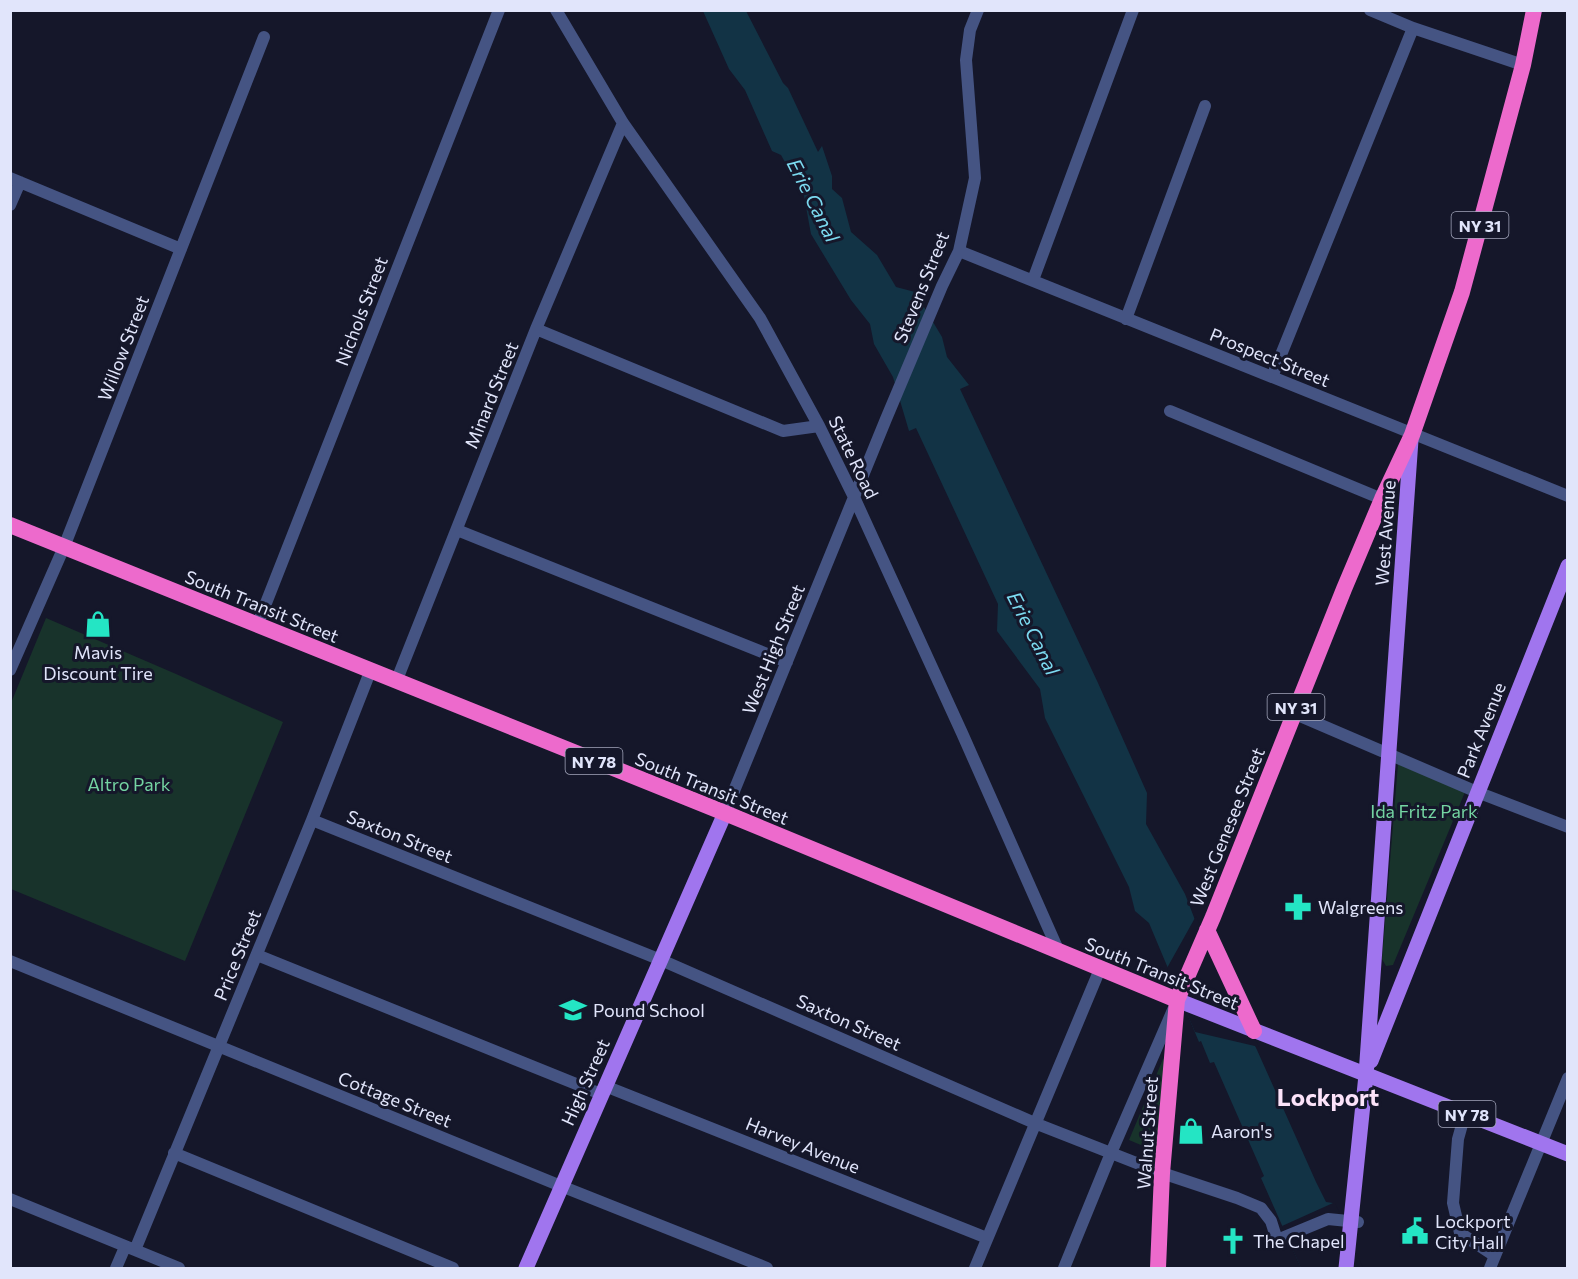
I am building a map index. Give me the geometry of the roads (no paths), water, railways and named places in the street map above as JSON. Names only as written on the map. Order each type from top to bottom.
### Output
[{"type":"highway","name":"West Avenue","points":[[1412,435],[1462,292],[1523,65],[1534,10]]},
{"type":"highway","name":"West Genesee Street","points":[[1179,999],[1293,713],[1382,499],[1412,435]]},
{"type":"highway","name":"South Transit Street","points":[[10,525],[370,672],[725,813],[1100,969],[1179,999]]},
{"type":"highway","points":[[1210,923],[1260,1034]]},
{"type":"highway","name":"Walnut Street","points":[[1158,1269],[1162,1173],[1179,999]]},
{"type":"main road","name":"West Avenue","points":[[1366,1075],[1412,435]]},
{"type":"main road","name":"Park Avenue","points":[[1366,1075],[1568,566]]},
{"type":"main road","name":"High Street","points":[[526,1269],[725,813]]},
{"type":"main road","name":"South Transit Street","points":[[1179,999],[1260,1034],[1366,1075]]},
{"type":"main road","name":"NY 78","points":[[1366,1075],[1568,1154]]},
{"type":"main road","points":[[1346,1269],[1366,1075]]},
{"type":"main road","points":[[1350,1224],[1356,1246],[1354,1269]]},
{"type":"street","name":"Nichols Street","points":[[257,626],[499,10]]},
{"type":"street","name":"State Road","points":[[556,10],[623,123],[760,318],[819,426],[962,733],[1059,952]]},
{"type":"street","name":"Stevens Street","points":[[854,497],[942,286],[959,251],[975,178],[966,60],[970,30],[978,10]]},
{"type":"street","points":[[1034,280],[1133,10]]},
{"type":"street","points":[[1371,10],[1413,28],[1523,65]]},
{"type":"street","points":[[1272,376],[1413,28]]},
{"type":"street","name":"Willow Street","points":[[10,670],[64,547],[264,37]]},
{"type":"street","points":[[1126,319],[1204,106]]},
{"type":"street","name":"Minard Street","points":[[396,682],[536,329],[623,123]]},
{"type":"street","points":[[10,205],[15,180],[181,249]]},
{"type":"street","name":"Prospect Street","points":[[959,251],[1568,496]]},
{"type":"street","points":[[536,329],[783,431],[819,426]]},
{"type":"street","points":[[1170,411],[1382,499]]},
{"type":"street","name":"West High Street","points":[[725,813],[854,497]]},
{"type":"street","points":[[457,530],[787,662]]},
{"type":"street","name":"Price Street","points":[[116,1269],[130,1249],[174,1153],[257,955],[370,672]]},
{"type":"street","points":[[1293,713],[1478,792],[1568,827]]},
{"type":"street","name":"Saxton Street","points":[[312,820],[661,960],[1037,1124],[1162,1173],[1237,1198],[1261,1209],[1271,1221],[1277,1240],[1328,1219],[1350,1224]]},
{"type":"street","name":"Harvey Avenue","points":[[257,955],[987,1238]]},
{"type":"street","name":"Cottage Street","points":[[10,961],[767,1269]]},
{"type":"street","points":[[975,1269],[1100,969]]},
{"type":"street","points":[[1064,1269],[1111,1153],[1179,999]]},
{"type":"street","points":[[1490,1269],[1568,1078]]},
{"type":"street","points":[[1465,1114],[1458,1139],[1452,1203],[1460,1233],[1495,1256]]},
{"type":"street","points":[[174,1153],[453,1269]]},
{"type":"street","points":[[10,1199],[179,1269]]},
{"type":"water","name":"Erie Canal","points":[[703,11],[746,11],[783,83],[788,88],[818,152],[822,146],[832,176],[832,189],[842,198],[851,232],[877,255],[896,287],[915,292],[942,337],[947,357],[969,385],[960,389],[1147,793],[1146,824],[1185,894],[1316,1182],[1326,1202],[1333,1203],[1360,1268],[1301,1268],[1261,1178],[1264,1176],[1214,1062],[1210,1063],[1201,1041],[1199,1042],[1149,923],[1135,911],[1129,887],[1045,718],[1040,689],[997,631],[998,604],[916,428],[909,431],[893,377],[874,344],[870,324],[851,300],[811,234],[804,196],[781,155],[772,151],[745,90],[729,69]]},
{"type":"place","name":"Mavis Discount Tire","points":[[98,624]]},
{"type":"place","name":"Walgreens","points":[[1298,907]]},
{"type":"place","name":"Pound School","points":[[573,1010]]},
{"type":"place","name":"Aaron's","points":[[1191,1131]]},
{"type":"place","name":"Lockport City Hall","points":[[1415,1231]]},
{"type":"place","name":"The Chapel","points":[[1233,1241]]},
{"type":"district","name":"Lockport","points":[[1328,1096]]},
{"type":"park label","name":"Altro Park","points":[[129,784]]},
{"type":"park label","name":"Ida Fritz Park","points":[[1424,811]]}]
